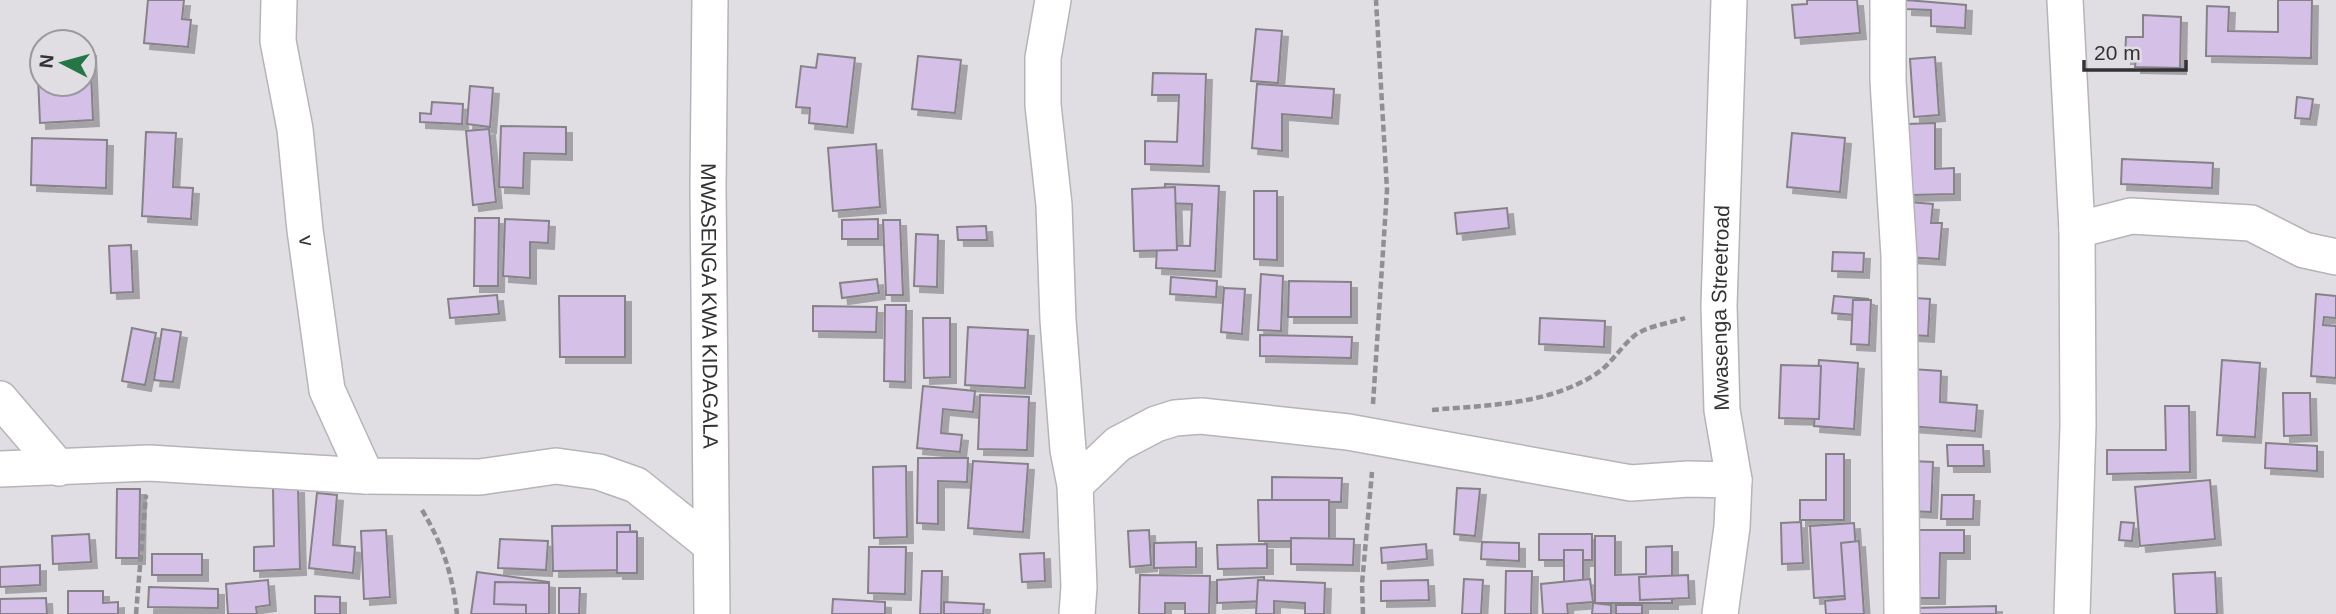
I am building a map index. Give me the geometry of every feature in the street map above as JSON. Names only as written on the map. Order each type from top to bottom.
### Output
[{"type":"street","name":"v","points":[[279,0],[278,41],[295,129],[305,230],[327,390],[366,476]]},
{"type":"street","name":"MWASENGA KWA KIDAGALA","points":[[710,0],[708,187],[712,614]]},
{"type":"street","points":[[1053,0],[1043,58],[1043,106],[1054,205],[1058,320],[1068,450],[1075,485],[1079,587],[1077,614]]},
{"type":"street","name":"Mwasenga Streetroad","points":[[1720,614],[1732,527],[1734,480],[1722,410],[1719,306],[1729,0]]},
{"type":"street","points":[[1888,0],[1888,81],[1899,256],[1902,614]]},
{"type":"street","points":[[2065,0],[2077,230],[2078,426],[2072,614]]},
{"type":"street","points":[[2077,230],[2131,216],[2251,223],[2304,250],[2336,257]]},
{"type":"street","points":[[0,399],[59,468]]},
{"type":"street","points":[[1075,485],[1118,444],[1156,424],[1175,418],[1249,419],[1373,427],[1630,483],[1688,479],[1734,480]]},
{"type":"street","points":[[0,469],[149,463],[366,476],[480,477],[556,466],[599,472],[636,485],[711,545]]},
{"type":"path","points":[[1363,614],[1362,584],[1387,190],[1376,0]]},
{"type":"path","points":[[1428,410],[1489,406],[1567,389],[1596,374],[1635,335],[1719,306]]},
{"type":"path","points":[[136,614],[149,463]]},
{"type":"path","points":[[401,476],[441,542],[453,584],[457,614]]},
{"type":"building","points":[[148,0],[184,0],[182,19],[191,20],[188,47],[144,43]]},
{"type":"building","points":[[1807,0],[1857,0],[1860,33],[1795,38],[1792,5],[1807,4]]},
{"type":"building","points":[[1906,0],[1966,5],[1965,28],[1931,26],[1931,10],[1906,9]]},
{"type":"building","points":[[2278,0],[2312,0],[2311,58],[2206,56],[2207,6],[2229,7],[2228,31],[2278,32]]},
{"type":"building","points":[[2143,15],[2181,17],[2180,68],[2135,67],[2136,58],[2125,58],[2126,37],[2143,37]]},
{"type":"building","points":[[1256,29],[1282,31],[1278,83],[1251,81]]},
{"type":"building","points":[[818,54],[855,58],[847,127],[809,123],[810,108],[796,107],[801,66],[816,68]]},
{"type":"building","points":[[918,56],[961,60],[955,113],[912,109]]},
{"type":"building","points":[[1935,57],[1939,115],[1914,117],[1910,59]]},
{"type":"building","points":[[1153,73],[1206,74],[1203,166],[1145,164],[1145,141],[1177,142],[1179,95],[1152,95]]},
{"type":"building","points":[[1257,84],[1334,89],[1332,118],[1282,114],[1282,151],[1252,148]]},
{"type":"building","points":[[470,86],[493,88],[490,127],[467,124]]},
{"type":"building","points":[[2297,97],[2313,99],[2310,119],[2295,118]]},
{"type":"building","points":[[39,98],[92,98],[93,120],[40,123]]},
{"type":"building","points":[[432,102],[463,104],[462,124],[420,122],[420,113],[431,114]]},
{"type":"building","points":[[1935,123],[1935,169],[1954,168],[1954,194],[1909,195],[1908,124]]},
{"type":"building","points":[[501,126],[566,127],[566,154],[524,153],[523,188],[499,187]]},
{"type":"building","points":[[489,129],[496,202],[473,205],[466,131]]},
{"type":"building","points":[[146,132],[176,133],[173,187],[193,188],[191,219],[142,216]]},
{"type":"building","points":[[1792,133],[1845,138],[1840,192],[1787,187]]},
{"type":"building","points":[[32,138],[107,140],[106,188],[31,185]]},
{"type":"building","points":[[876,144],[880,207],[833,211],[828,148]]},
{"type":"building","points":[[2122,159],[2213,163],[2212,188],[2121,184]]},
{"type":"building","points":[[1165,184],[1219,186],[1215,271],[1156,268],[1157,245],[1190,246],[1192,204],[1164,203]]},
{"type":"building","points":[[1175,187],[1177,250],[1134,251],[1132,189]]},
{"type":"building","points":[[1254,191],[1277,191],[1277,260],[1254,259]]},
{"type":"building","points":[[1909,202],[1933,204],[1931,223],[1942,223],[1939,259],[1906,257]]},
{"type":"building","points":[[1507,208],[1509,228],[1457,234],[1455,213]]},
{"type":"building","points":[[475,218],[499,218],[498,286],[474,286]]},
{"type":"building","points":[[505,219],[549,221],[548,243],[530,242],[530,278],[503,276]]},
{"type":"building","points":[[878,219],[878,239],[842,239],[842,220]]},
{"type":"building","points":[[883,220],[900,220],[903,295],[886,295]]},
{"type":"building","points":[[986,226],[987,240],[958,240],[957,227]]},
{"type":"building","points":[[916,234],[938,235],[937,287],[914,286]]},
{"type":"building","points":[[131,245],[133,292],[111,293],[109,246]]},
{"type":"building","points":[[1833,252],[1864,253],[1863,272],[1832,271]]},
{"type":"building","points":[[1261,274],[1283,276],[1281,331],[1258,330]]},
{"type":"building","points":[[1171,277],[1217,281],[1216,297],[1170,294]]},
{"type":"building","points":[[877,279],[879,293],[842,298],[840,283]]},
{"type":"building","points":[[1289,281],[1351,282],[1351,317],[1288,317]]},
{"type":"building","points":[[1224,288],[1245,289],[1242,334],[1221,332]]},
{"type":"building","points":[[2316,294],[2336,296],[2336,318],[2324,317],[2323,325],[2336,326],[2336,378],[2311,376]]},
{"type":"building","points":[[497,295],[499,314],[450,318],[448,299]]},
{"type":"building","points":[[559,296],[625,296],[625,357],[560,357]]},
{"type":"building","points":[[1834,296],[1868,299],[1867,316],[1832,313]]},
{"type":"building","points":[[1914,298],[1930,299],[1928,336],[1912,335]]},
{"type":"building","points":[[1853,300],[1871,300],[1869,345],[1851,344]]},
{"type":"building","points":[[885,305],[906,305],[905,382],[884,381]]},
{"type":"building","points":[[813,306],[877,307],[876,332],[813,331]]},
{"type":"building","points":[[923,318],[950,318],[950,377],[924,378]]},
{"type":"building","points":[[1540,318],[1605,321],[1604,347],[1539,344]]},
{"type":"building","points":[[968,327],[1028,330],[1025,388],[965,385]]},
{"type":"building","points":[[132,328],[156,333],[145,385],[122,381]]},
{"type":"building","points":[[162,329],[181,332],[173,382],[154,380]]},
{"type":"building","points":[[1260,335],[1352,337],[1351,358],[1260,356]]},
{"type":"building","points":[[1819,360],[1858,363],[1854,429],[1814,426]]},
{"type":"building","points":[[2222,360],[2260,363],[2255,437],[2217,435]]},
{"type":"building","points":[[1781,365],[1821,366],[1819,419],[1779,418]]},
{"type":"building","points":[[1911,369],[1941,371],[1940,402],[1977,405],[1975,431],[1908,426]]},
{"type":"building","points":[[923,386],[975,391],[973,412],[943,409],[941,433],[962,435],[960,452],[917,448]]},
{"type":"building","points":[[2283,393],[2310,393],[2311,435],[2284,436]]},
{"type":"building","points":[[980,395],[1029,397],[1027,450],[978,449]]},
{"type":"building","points":[[2165,406],[2189,406],[2190,472],[2107,474],[2107,450],[2166,450]]},
{"type":"building","points":[[2266,443],[2317,446],[2317,471],[2265,468]]},
{"type":"building","points":[[1947,445],[1983,445],[1984,466],[1948,466]]},
{"type":"building","points":[[1826,454],[1844,454],[1844,520],[1800,520],[1800,500],[1826,500]]},
{"type":"building","points":[[918,458],[968,458],[967,482],[938,481],[938,524],[917,523]]},
{"type":"building","points":[[973,461],[1028,464],[1023,532],[968,528]]},
{"type":"building","points":[[1911,461],[1933,462],[1931,512],[1909,511]]},
{"type":"building","points":[[906,466],[907,537],[874,538],[873,467]]},
{"type":"building","points":[[1272,477],[1342,478],[1341,502],[1272,501]]},
{"type":"building","points":[[2210,480],[2215,539],[2140,546],[2135,487]]},
{"type":"building","points":[[273,487],[298,487],[300,569],[254,571],[254,547],[274,546]]},
{"type":"building","points":[[1457,488],[1480,489],[1475,536],[1454,534]]},
{"type":"building","points":[[117,489],[140,489],[139,558],[116,558]]},
{"type":"building","points":[[317,493],[337,495],[333,545],[355,547],[353,573],[309,568]]},
{"type":"building","points":[[1942,495],[1974,495],[1973,519],[1941,519]]},
{"type":"building","points":[[1258,500],[1329,500],[1329,541],[1259,541]]},
{"type":"building","points":[[1801,522],[1803,563],[1782,564],[1781,523]]},
{"type":"building","points":[[2121,522],[2134,523],[2132,541],[2119,540]]},
{"type":"building","points":[[1854,523],[1859,595],[1814,598],[1810,526]]},
{"type":"building","points":[[630,525],[631,570],[553,571],[552,526]]},
{"type":"building","points":[[386,530],[390,597],[364,599],[361,531]]},
{"type":"building","points":[[1149,530],[1151,565],[1130,567],[1128,531]]},
{"type":"building","points":[[1913,530],[1964,530],[1964,553],[1940,553],[1939,598],[1913,598]]},
{"type":"building","points":[[617,532],[637,532],[637,573],[617,573]]},
{"type":"building","points":[[89,534],[91,562],[53,564],[52,536]]},
{"type":"building","points":[[1539,534],[1592,534],[1592,560],[1539,560]]},
{"type":"building","points":[[1595,536],[1615,536],[1615,575],[1646,574],[1646,547],[1672,546],[1672,603],[1595,603]]},
{"type":"building","points":[[1291,538],[1354,539],[1353,565],[1291,564]]},
{"type":"building","points":[[500,539],[548,541],[546,570],[498,568]]},
{"type":"building","points":[[1859,541],[1864,614],[1826,614],[1825,601],[1845,599],[1841,543]]},
{"type":"building","points":[[1196,542],[1196,567],[1154,568],[1154,543]]},
{"type":"building","points":[[1482,542],[1519,543],[1519,561],[1481,559]]},
{"type":"building","points":[[1267,544],[1267,568],[1218,569],[1217,545]]},
{"type":"building","points":[[1426,544],[1427,559],[1382,563],[1381,548]]},
{"type":"building","points":[[869,547],[906,547],[905,594],[868,593]]},
{"type":"building","points":[[1564,550],[1583,550],[1583,584],[1564,584]]},
{"type":"building","points":[[1044,553],[1045,581],[1022,582],[1020,554]]},
{"type":"building","points":[[152,554],[202,554],[202,575],[152,575]]},
{"type":"building","points":[[40,565],[40,585],[0,587],[0,567]]},
{"type":"building","points":[[922,571],[942,571],[941,614],[920,614]]},
{"type":"building","points":[[1506,571],[1532,571],[1531,614],[1505,614]]},
{"type":"building","points":[[477,572],[549,582],[544,614],[471,614]]},
{"type":"building","points":[[2215,572],[2217,614],[2175,614],[2173,574]]},
{"type":"building","points":[[1140,575],[1210,576],[1209,614],[1185,614],[1185,603],[1165,603],[1165,614],[1139,614]]},
{"type":"building","points":[[1688,575],[1689,598],[1640,600],[1639,577]]},
{"type":"building","points":[[1264,577],[1265,601],[1217,603],[1217,580]]},
{"type":"building","points":[[1464,579],[1483,580],[1481,614],[1462,614]]},
{"type":"building","points":[[1590,579],[1593,602],[1567,604],[1568,614],[1543,614],[1541,584]]},
{"type":"building","points":[[268,580],[270,605],[256,607],[257,614],[228,614],[226,584]]},
{"type":"building","points":[[1258,580],[1325,583],[1324,614],[1305,614],[1305,603],[1274,601],[1274,614],[1256,614]]},
{"type":"building","points":[[1428,580],[1429,600],[1381,601],[1381,581]]},
{"type":"building","points":[[495,582],[549,583],[549,614],[526,614],[526,605],[494,604]]},
{"type":"building","points":[[149,587],[218,589],[218,608],[148,607]]},
{"type":"building","points":[[559,588],[580,588],[579,614],[559,614]]},
{"type":"building","points":[[68,591],[103,591],[103,603],[118,602],[118,614],[68,614]]},
{"type":"building","points":[[315,596],[340,597],[340,614],[315,614]]},
{"type":"building","points":[[46,598],[47,614],[0,614],[0,599]]},
{"type":"building","points":[[833,599],[885,602],[885,614],[832,614]]},
{"type":"building","points":[[944,602],[984,604],[983,614],[944,614]]},
{"type":"building","points":[[1593,603],[1611,605],[1611,614],[1592,614]]},
{"type":"building","points":[[1616,605],[1642,605],[1642,614],[1616,614]]},
{"type":"building","points":[[1996,606],[1996,614],[1914,614],[1914,608]]}]
